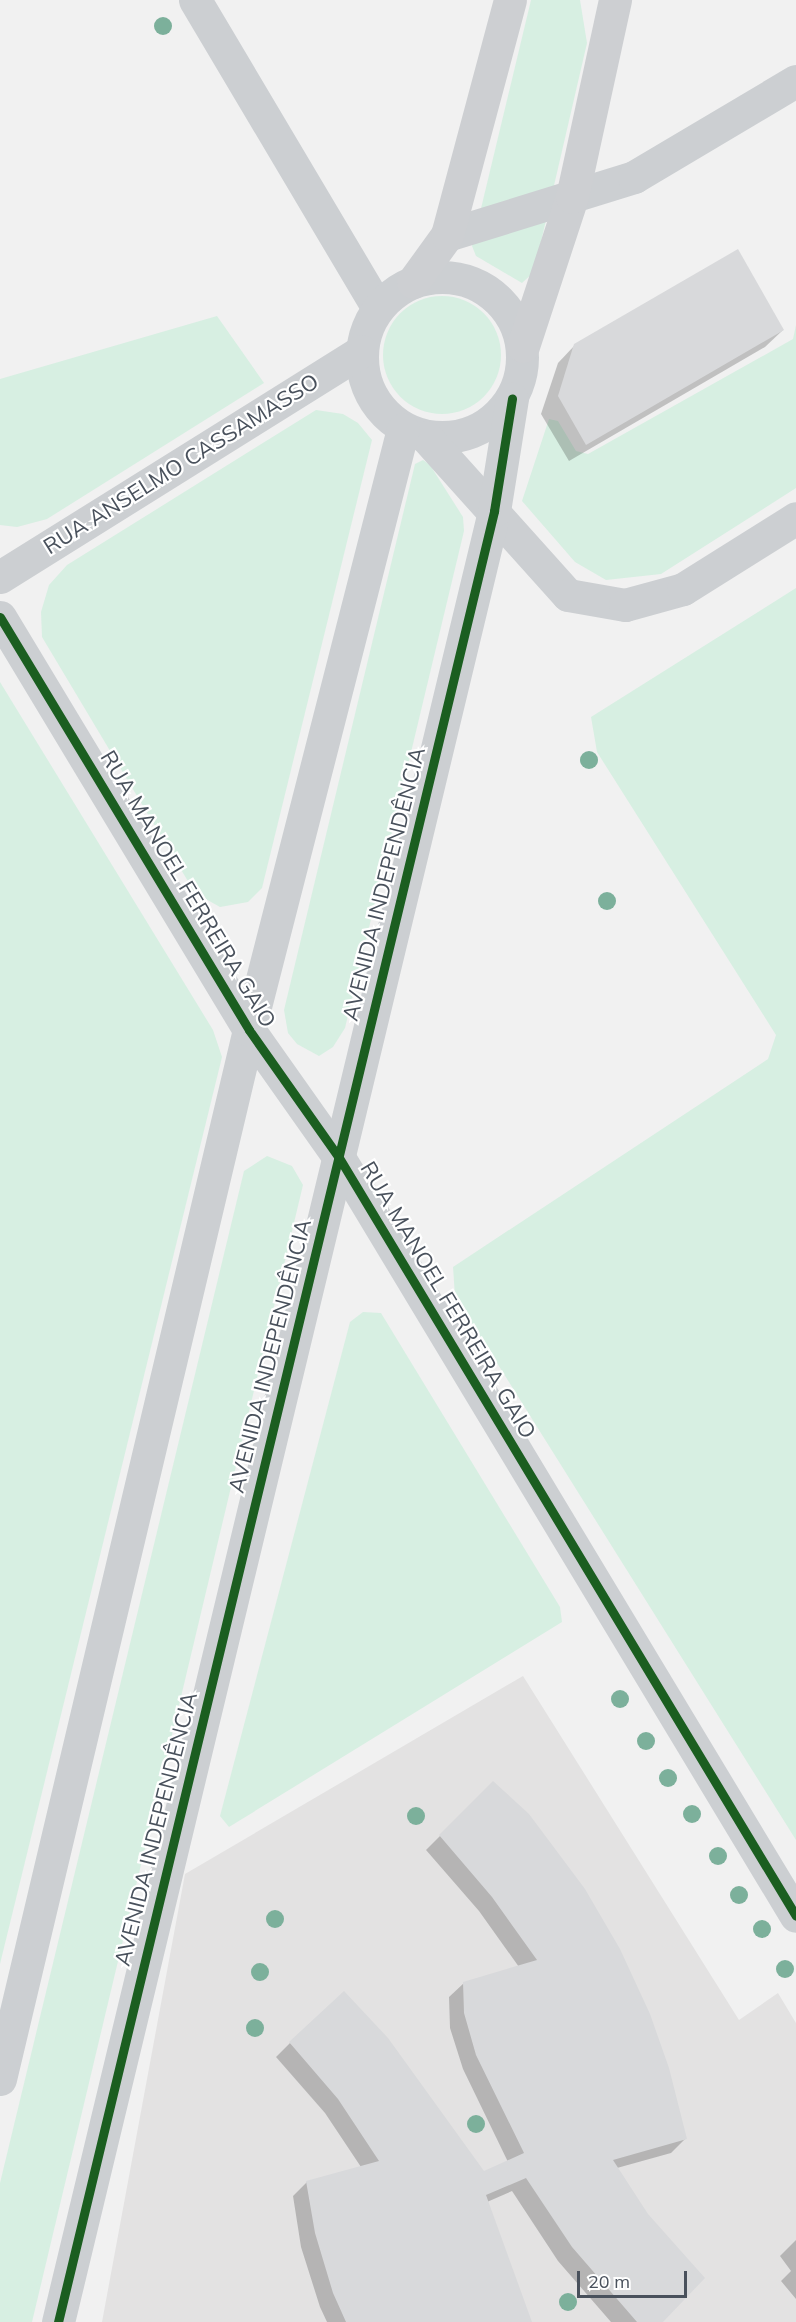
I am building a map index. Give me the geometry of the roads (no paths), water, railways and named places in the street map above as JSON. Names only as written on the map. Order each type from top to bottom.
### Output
[{"type":"street","points":[[195,0],[378,308]]},
{"type":"street","points":[[413,282],[447,235],[510,0]]},
{"type":"street","points":[[415,433],[451,438],[475,431],[496,417],[512,398],[522,373],[523,346],[572,197],[614,1]]},
{"type":"street","points":[[447,235],[634,177],[796,81]]},
{"type":"street","points":[[523,346],[516,323],[503,303],[483,288],[461,279],[436,276],[413,282],[394,292],[378,308],[367,328],[361,351],[363,374],[371,396],[385,415],[415,433],[494,512],[568,595],[625,605],[683,589],[796,518]]},
{"type":"street","name":"RUA ANSELMO CASSAMASSO","points":[[0,577],[361,351]]},
{"type":"street","name":"AVENIDA INDEPENDÊNCIA","points":[[58,2322],[494,512],[512,398]]},
{"type":"street","points":[[0,2079],[249,1030],[415,433]]},
{"type":"street","name":"RUA MANOEL FERREIRA GAIO","points":[[0,617],[249,1030],[338,1155],[796,1916]]}]
